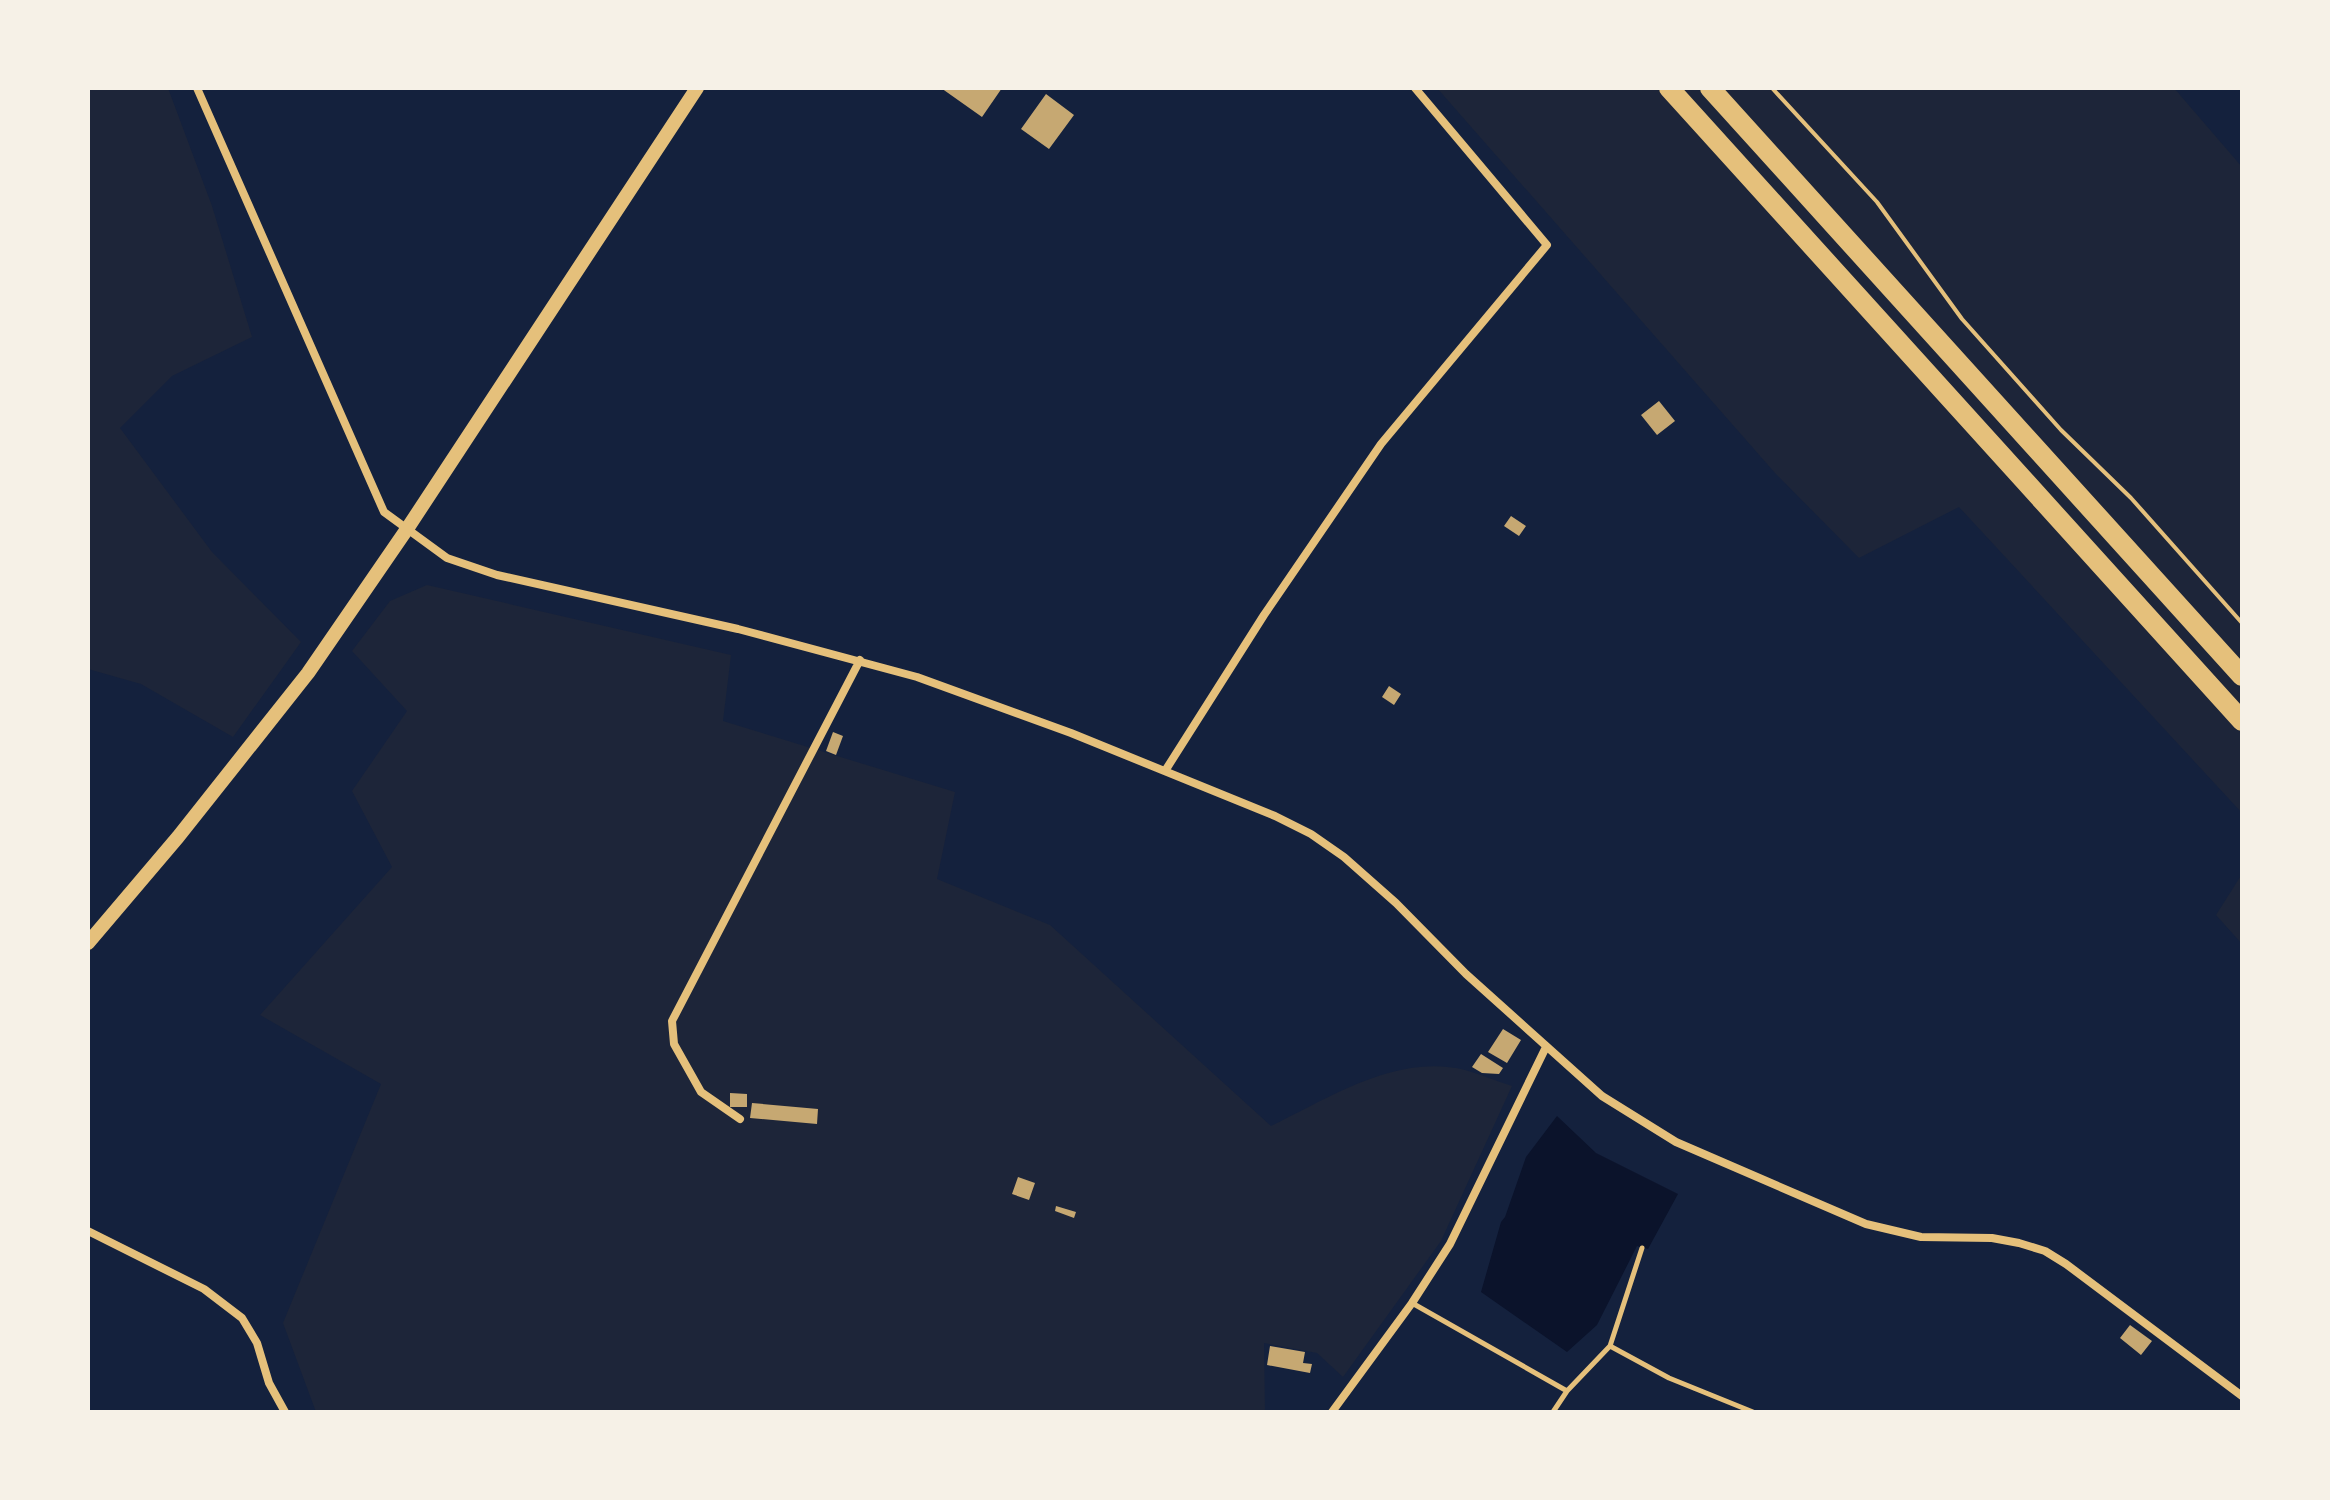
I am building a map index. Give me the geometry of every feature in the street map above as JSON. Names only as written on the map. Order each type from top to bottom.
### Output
[{"type":"highway","points":[[1669,88],[2242,721]]},
{"type":"highway","points":[[1710,88],[2242,676]]},
{"type":"street","points":[[197,88],[384,512],[447,558],[497,575],[738,629],[860,660],[931,682],[1071,733],[1275,816],[1311,834],[1344,857],[1602,1096],[1676,1142],[1830,1209],[1894,1232],[1921,1237],[1992,1238],[2045,1251],[2242,1396]]},
{"type":"street","points":[[88,943],[178,837],[308,673],[407,529],[697,88]]},
{"type":"street","points":[[1165,771],[1264,615],[1381,444],[1547,245],[1415,88]]},
{"type":"street","points":[[740,1119],[701,1092],[674,1044],[672,1021],[860,660]]},
{"type":"street","points":[[1332,1412],[1412,1303],[1450,1244],[1546,1047]]},
{"type":"street","points":[[88,1231],[204,1289],[242,1318],[257,1343],[269,1383],[285,1412]]},
{"type":"lane","points":[[1553,1412],[1567,1391],[1610,1346],[1642,1248]]},
{"type":"lane","points":[[1412,1303],[1567,1391]]},
{"type":"lane","points":[[1610,1346],[1669,1378],[1753,1412]]},
{"type":"path","points":[[1772,88],[1877,202],[1962,319],[2061,430],[2131,498],[2242,623]]},
{"type":"shaded area","points":[[88,88],[168,88],[212,206],[252,337],[172,376],[120,428],[212,552],[301,642],[233,737],[141,684],[88,669]]},
{"type":"shaded area","points":[[1437,88],[2174,88],[2242,167],[2242,813],[1959,507],[1859,558],[1775,473]]},
{"type":"shaded area","points":[[427,585],[731,655],[723,721],[955,792],[937,879],[1050,925],[1271,1126],[1364,1081],[1414,1068],[1440,1066],[1465,1070],[1512,1086],[1441,1241],[1343,1377],[1317,1353],[1264,1343],[1265,1412],[316,1412],[283,1323],[381,1084],[260,1015],[392,867],[352,791],[407,711],[352,651],[390,601]]},
{"type":"shaded area","points":[[2242,874],[2242,944],[2216,915]]},
{"type":"shaded area","points":[[1557,1116],[1596,1153],[1678,1194],[1648,1249],[1637,1246],[1597,1325],[1567,1352],[1481,1292],[1501,1222],[1526,1157]]},
{"type":"building","points":[[941,88],[1002,88],[982,117]]},
{"type":"building","points":[[1046,94],[1074,115],[1049,149],[1021,129]]},
{"type":"building","points":[[1659,401],[1675,421],[1657,435],[1641,415]]},
{"type":"building","points":[[1511,516],[1526,526],[1519,536],[1504,526]]},
{"type":"building","points":[[1389,686],[1401,694],[1394,705],[1382,697]]},
{"type":"building","points":[[833,732],[843,736],[836,755],[826,751]]},
{"type":"building","points":[[1503,1029],[1521,1040],[1507,1063],[1488,1052]]},
{"type":"building","points":[[1481,1054],[1503,1068],[1499,1074],[1482,1073],[1472,1067]]},
{"type":"building","points":[[730,1093],[747,1094],[747,1107],[730,1107]]},
{"type":"building","points":[[752,1103],[818,1109],[817,1124],[750,1118]]},
{"type":"building","points":[[1018,1177],[1035,1183],[1029,1200],[1012,1194]]},
{"type":"building","points":[[1056,1206],[1076,1212],[1074,1218],[1055,1211]]},
{"type":"building","points":[[2130,1325],[2152,1341],[2141,1355],[2120,1338]]},
{"type":"building","points":[[1270,1346],[1305,1352],[1303,1363],[1312,1364],[1310,1373],[1267,1365]]}]
